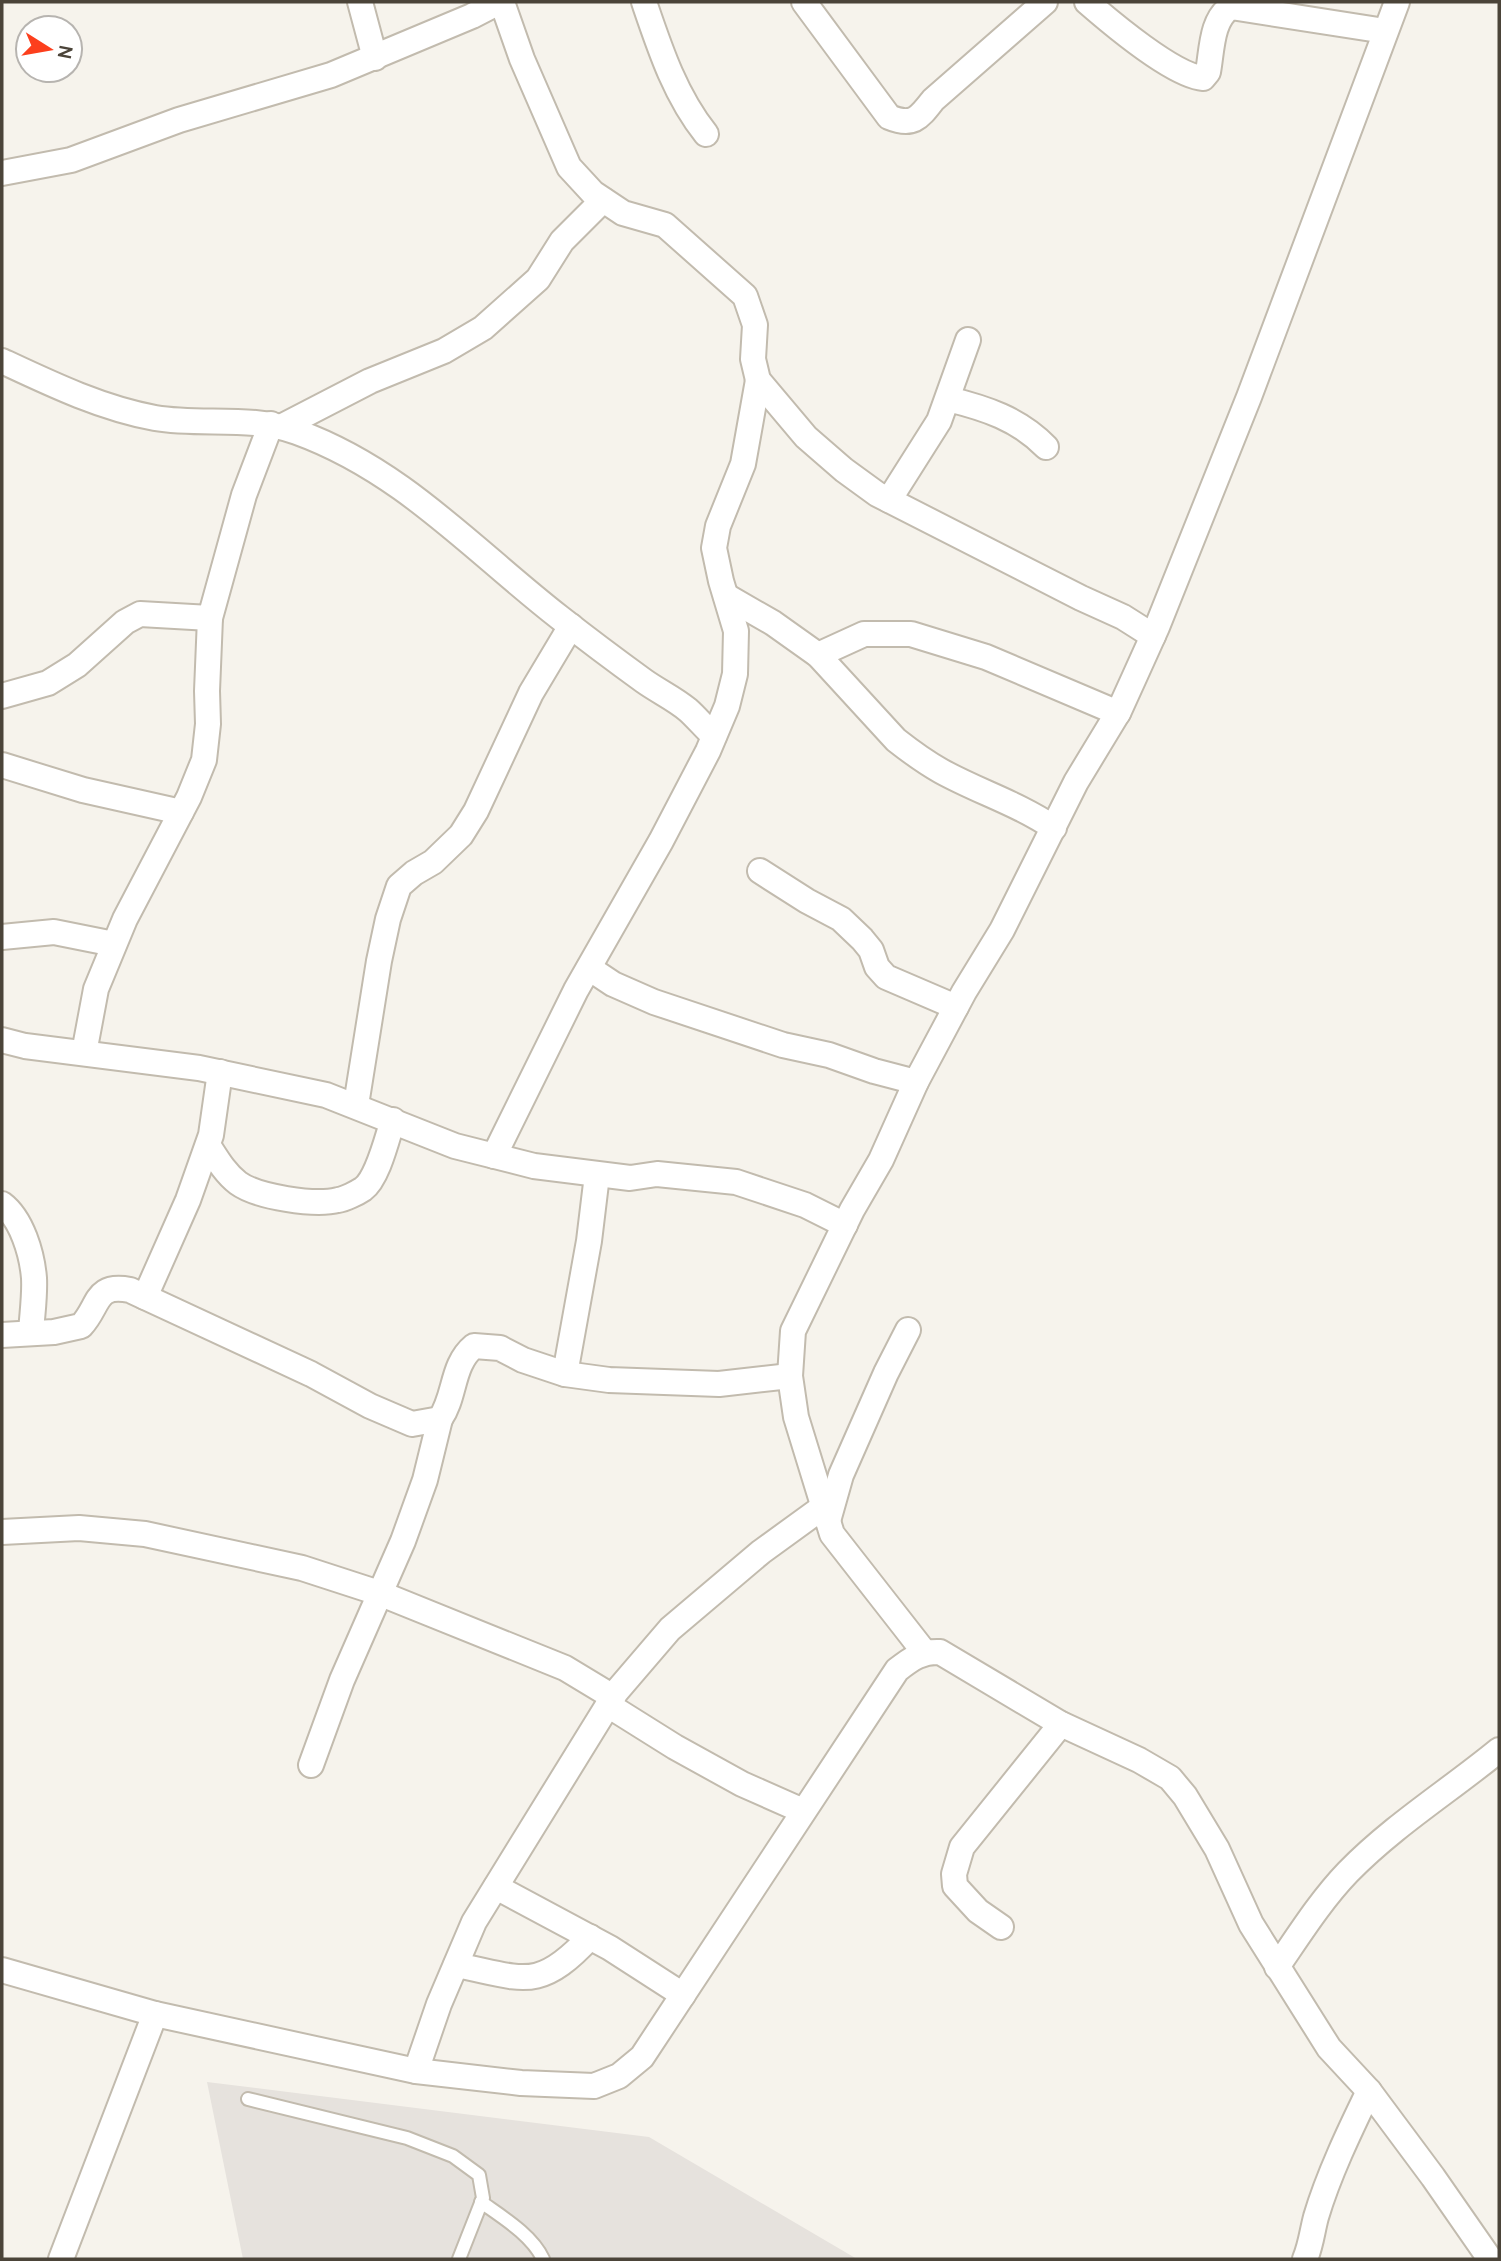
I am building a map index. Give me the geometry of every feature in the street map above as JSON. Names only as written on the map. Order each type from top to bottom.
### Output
[{"type":"street","points":[[360,2],[375,58]]},
{"type":"street","points":[[2,173],[71,160],[179,120],[331,75],[501,2],[522,59],[569,167],[593,193],[623,213],[664,225],[745,296],[755,325],[753,359],[758,380],[743,464],[718,526],[714,548],[736,631],[735,674],[727,706],[661,841],[589,968],[494,1156]]},
{"type":"street","points":[[644,2],[673,80],[689,113],[706,134]]},
{"type":"street","points":[[804,2],[889,117],[903,123],[920,117],[933,100],[1045,2]]},
{"type":"street","points":[[1087,2],[1108,21],[1178,70],[1195,78],[1203,78],[1208,72],[1219,19],[1224,11],[1231,7],[1385,31]]},
{"type":"street","points":[[925,1653],[832,1534],[796,1417],[790,1376],[793,1331],[845,1225],[881,1160],[916,1082],[956,1007],[1002,930],[1097,746],[1118,713],[1153,636],[1249,397],[1397,2]]},
{"type":"street","points":[[84,1053],[96,989],[114,944],[181,812],[204,760],[208,724],[211,618],[244,495],[276,426],[370,381],[444,351],[483,328],[538,279],[562,241],[603,200]]},
{"type":"street","points":[[889,500],[939,421],[968,340]]},
{"type":"street","points":[[2,361],[86,399],[156,418],[276,426],[322,443],[389,478],[571,626],[687,709],[714,736]]},
{"type":"street","points":[[758,380],[806,437],[844,470],[889,500],[1123,617],[1153,636]]},
{"type":"street","points":[[948,400],[984,408],[1009,419],[1033,433],[1046,447]]},
{"type":"street","points":[[726,596],[773,623],[818,654],[895,740],[942,771],[1028,810],[1054,828]]},
{"type":"street","points":[[2,696],[48,683],[77,665],[125,622],[140,614],[211,618]]},
{"type":"street","points":[[356,1105],[379,961],[398,886],[433,862],[461,835],[476,811],[531,693],[571,626]]},
{"type":"street","points":[[818,654],[864,634],[911,634],[986,657],[1118,713]]},
{"type":"street","points":[[2,765],[83,790],[181,812]]},
{"type":"street","points":[[760,871],[841,919],[871,950],[877,967],[886,977],[956,1007]]},
{"type":"street","points":[[2,937],[54,932],[114,944]]},
{"type":"street","points":[[589,968],[613,984],[654,1002],[783,1045],[829,1055],[916,1082]]},
{"type":"street","points":[[2,1040],[25,1046],[220,1072],[326,1095],[454,1146],[534,1166],[631,1178],[657,1174],[736,1182],[805,1205],[845,1225]]},
{"type":"street","points":[[145,1297],[188,1200],[208,1145],[220,1072]]},
{"type":"street","points":[[208,1145],[224,1170],[239,1184],[267,1196],[338,1200],[365,1188],[376,1170],[393,1120]]},
{"type":"street","points":[[565,1374],[589,1241],[597,1175]]},
{"type":"street","points":[[2,1204],[8,1209],[25,1239],[34,1279],[31,1333]]},
{"type":"street","points":[[2,1335],[69,1330],[81,1326],[96,1301],[108,1289],[130,1290],[412,1424],[440,1419]]},
{"type":"street","points":[[416,2071],[474,1922],[611,1701],[670,1629],[761,1552],[826,1514],[886,1373],[908,1330]]},
{"type":"street","points":[[311,1765],[342,1681],[403,1541],[425,1480],[440,1419],[462,1355],[474,1346],[500,1348],[523,1360],[565,1374],[610,1380],[719,1384],[790,1376]]},
{"type":"street","points":[[2,1532],[79,1528],[145,1534],[302,1568],[379,1593],[565,1668],[675,1747],[742,1784],[803,1811]]},
{"type":"street","points":[[2,1969],[155,2014],[416,2071],[521,2083],[594,2086],[619,2076],[642,2057],[897,1670],[914,1657],[940,1652],[1061,1724],[1139,1760],[1170,1778],[1185,1796],[1217,1849],[1251,1924],[1329,2048],[1369,2091],[1490,2259]]},
{"type":"street","points":[[1001,1927],[978,1911],[955,1886],[957,1862],[962,1847],[1061,1724]]},
{"type":"street","points":[[1277,1967],[1348,1873],[1422,1807],[1499,1750]]},
{"type":"street","points":[[496,1887],[590,1937],[683,1995]]},
{"type":"street","points":[[456,1965],[527,1978],[548,1972],[569,1959],[590,1937]]},
{"type":"street","points":[[61,2259],[155,2014]]},
{"type":"street","points":[[1305,2259],[1312,2242],[1316,2217],[1350,2128],[1369,2091]]},
{"type":"lane","points":[[248,2099],[407,2138],[453,2156],[479,2175],[483,2198],[459,2259]]},
{"type":"lane","points":[[481,2202],[513,2225],[540,2252],[543,2259]]},
{"type":"shaded area","points":[[207,2082],[649,2137],[857,2259],[243,2259]]}]
